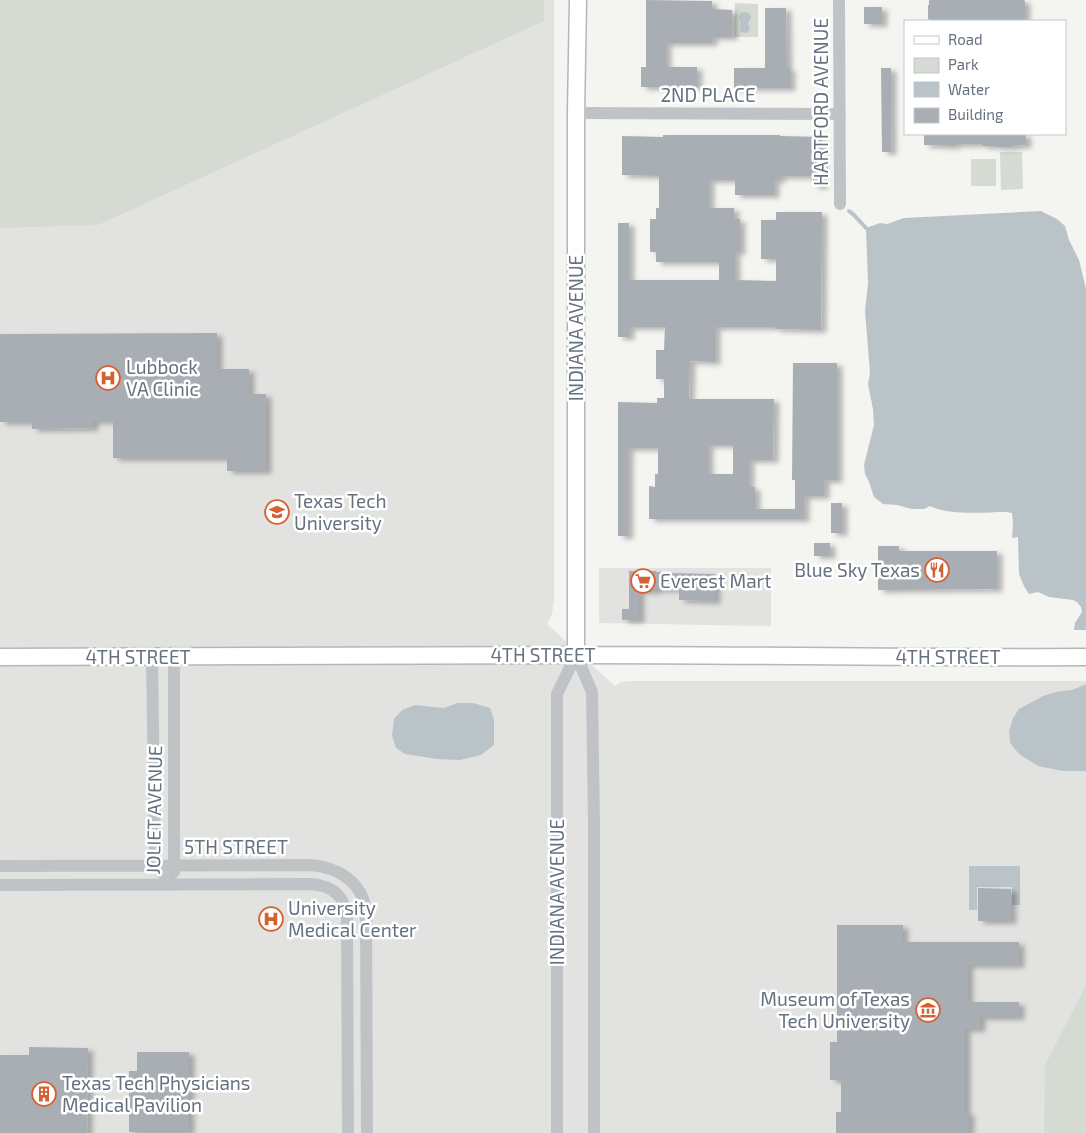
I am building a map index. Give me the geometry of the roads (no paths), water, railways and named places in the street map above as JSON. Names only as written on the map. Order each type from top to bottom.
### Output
[{"type":"main road","name":"INDIANA AVENUE","points":[[576,655],[576,113],[578,0]]},
{"type":"main road","name":"4TH STREET","points":[[0,657],[576,655],[923,658],[1086,657]]},
{"type":"street","name":"HARTFORD AVENUE","points":[[839,0],[840,204]]},
{"type":"street","name":"2ND PLACE","points":[[576,113],[840,114]]},
{"type":"street","name":"INDIANA AVENUE","points":[[557,1133],[557,694],[576,655]]},
{"type":"street","name":"INDIANA AVENUE","points":[[576,655],[592,692],[594,1133]]},
{"type":"street","name":"JOLIET AVENUE","points":[[152,657],[155,865],[173,885]]},
{"type":"street","name":"JOLIET AVENUE","points":[[173,885],[175,866],[174,657]]},
{"type":"street","name":"5TH STREET","points":[[0,866],[318,866],[332,869],[349,879],[362,897],[366,912],[367,1133]]},
{"type":"street","name":"5TH STREET","points":[[0,886],[317,884],[329,888],[338,894],[346,908],[347,918],[348,1133]]},
{"type":"water","points":[[745,12],[750,14],[751,17],[748,24],[750,30],[746,33],[740,30],[739,16]]},
{"type":"water","points":[[1041,211],[1057,219],[1065,226],[1069,240],[1079,260],[1086,289],[1086,630],[1074,630],[1075,623],[1082,612],[1077,602],[1049,597],[1038,592],[1029,594],[1019,574],[1018,537],[1012,538],[1012,513],[957,512],[930,506],[924,509],[912,509],[883,504],[874,497],[865,474],[864,465],[874,425],[868,384],[870,373],[865,311],[868,283],[866,228],[904,218]]},
{"type":"water","points":[[1086,684],[1086,771],[1063,771],[1038,766],[1019,754],[1010,743],[1009,731],[1013,718],[1019,709],[1043,696],[1072,690]]},
{"type":"water","points":[[458,703],[473,703],[490,708],[494,719],[494,745],[481,755],[460,760],[437,759],[405,754],[396,748],[392,736],[394,719],[402,710],[415,705],[444,708]]},
{"type":"water","points":[[969,866],[1020,866],[1020,905],[1012,905],[1012,887],[977,887],[977,910],[969,910]]},
{"type":"waterway","points":[[849,211],[866,228]]},
{"type":"place","name":"Lubbock VA Clinic","points":[[108,378]]},
{"type":"place","name":"Texas Tech University","points":[[277,512]]},
{"type":"place","name":"Blue Sky Texas","points":[[937,570]]},
{"type":"place","name":"Everest Mart","points":[[643,581]]},
{"type":"place","name":"University Medical Center","points":[[271,919]]},
{"type":"place","name":"Museum of Texas Tech University","points":[[928,1010]]},
{"type":"place","name":"Texas Tech Physicians Medical Pavilion","points":[[44,1094]]}]
